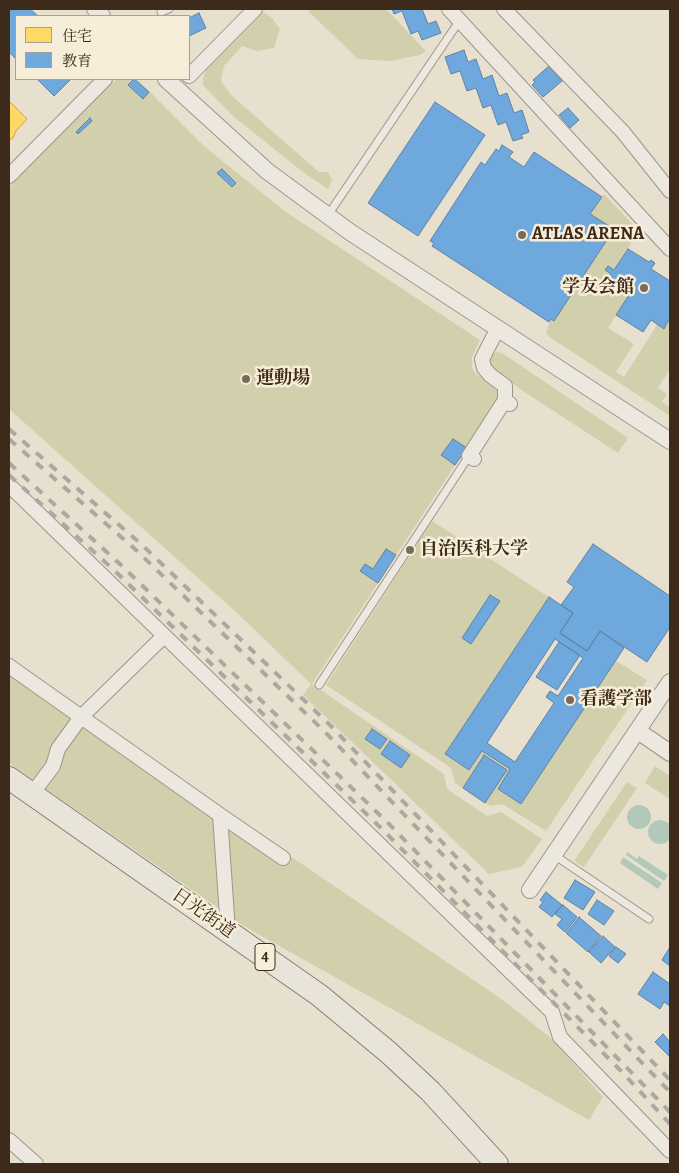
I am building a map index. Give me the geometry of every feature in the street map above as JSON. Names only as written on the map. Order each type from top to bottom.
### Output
[{"type":"highway","name":"日光街道","points":[[9,778],[319,995],[388,1052],[430,1091],[496,1164]]},
{"type":"street","points":[[190,75],[255,9]]},
{"type":"street","points":[[450,9],[670,249]]},
{"type":"street","points":[[504,9],[623,132],[670,191]]},
{"type":"street","points":[[9,176],[104,80]]},
{"type":"street","points":[[176,82],[267,171],[328,216],[670,441]]},
{"type":"street","points":[[471,457],[508,402],[506,386],[490,375],[484,368],[482,359],[498,328]]},
{"type":"street","points":[[10,488],[552,1012],[560,1037],[670,1152]]},
{"type":"street","points":[[32,794],[53,766],[58,749],[81,717],[164,636]]},
{"type":"street","points":[[9,666],[283,858]]},
{"type":"street","points":[[530,890],[670,682]]},
{"type":"street","points":[[638,731],[670,752]]},
{"type":"street","points":[[220,815],[228,931]]},
{"type":"street","points":[[9,1140],[36,1164]]},
{"type":"lane","points":[[161,12],[169,9]]},
{"type":"lane","points":[[328,216],[460,20]]},
{"type":"lane","points":[[319,685],[471,457]]},
{"type":"lane","points":[[554,855],[649,919]]},
{"type":"shaded area","points":[[306,9],[386,9],[426,51],[420,55],[390,61],[358,59]]},
{"type":"shaded area","points":[[263,12],[272,18],[280,29],[274,48],[257,51],[242,46],[224,66],[221,81],[231,95],[319,172],[328,172],[332,180],[328,189],[304,173],[233,116],[203,85],[206,70]]},
{"type":"shaded area","name":"運動場","points":[[116,80],[138,80],[205,147],[286,212],[480,340],[472,357],[472,368],[475,373],[497,389],[499,398],[312,684],[444,774],[447,789],[487,816],[501,812],[542,839],[522,867],[489,874],[303,695],[311,684],[235,611],[9,409],[9,187],[110,84]]},
{"type":"shaded area","points":[[604,194],[639,231],[614,270],[605,270],[611,274],[629,295],[608,328],[634,344],[616,372],[624,377],[657,325],[664,328],[668,321],[670,322],[670,369],[658,388],[667,394],[662,402],[670,407],[670,416],[548,336],[546,332],[551,319],[554,321],[613,229],[590,214]]},
{"type":"shaded area","points":[[497,352],[502,353],[628,438],[618,453],[520,389],[494,369],[489,363],[490,356]]},
{"type":"shaded area","points":[[432,521],[549,597],[445,755],[469,770],[482,751],[510,769],[498,789],[521,804],[616,661],[647,680],[546,831],[502,804],[490,806],[455,783],[451,768],[326,685]]},
{"type":"shaded area","points":[[9,666],[500,998],[550,1037],[603,1097],[589,1120],[244,926],[9,763]]},
{"type":"shaded area","points":[[655,766],[670,776],[670,799],[645,783]]},
{"type":"shaded area","points":[[627,782],[637,788],[584,867],[574,861]]},
{"type":"shaded area","points":[[639,805],[648,808],[651,817],[648,826],[639,829],[630,826],[627,817],[630,808]]},
{"type":"shaded area","points":[[660,820],[665,821],[671,827],[671,837],[665,843],[660,844],[655,843],[649,837],[648,832],[649,827],[655,821]]},
{"type":"shaded area","points":[[627,852],[637,859],[639,856],[668,875],[664,881],[626,855]]},
{"type":"shaded area","points":[[623,857],[662,883],[658,889],[620,863]]},
{"type":"building: 住宅","points":[[9,101],[27,119],[16,131],[13,138],[9,140]]},
{"type":"building: 教育","points":[[9,9],[30,9],[37,15],[15,15],[15,58],[9,52]]},
{"type":"building: 教育","points":[[392,9],[422,9],[428,24],[436,21],[441,33],[422,40],[418,31],[411,34],[402,11],[394,14]]},
{"type":"building: 教育","points":[[199,13],[206,28],[190,36],[190,18]]},
{"type":"building: 教育","points":[[464,50],[468,62],[476,59],[483,79],[492,75],[499,96],[507,93],[514,113],[522,110],[529,132],[521,135],[523,138],[513,141],[506,122],[498,125],[491,105],[483,108],[476,88],[467,91],[460,71],[451,74],[445,57]]},
{"type":"building: 教育","points":[[549,66],[562,81],[543,97],[532,85],[535,82],[533,80]]},
{"type":"building: 教育","points":[[38,80],[70,80],[54,96]]},
{"type":"building: 教育","points":[[135,80],[149,92],[143,99],[128,85]]},
{"type":"building: 教育","points":[[435,102],[485,135],[418,236],[368,203]]},
{"type":"building: 教育","points":[[568,108],[579,120],[570,128],[559,115]]},
{"type":"building: 教育","points":[[90,118],[92,121],[78,134],[76,132]]},
{"type":"building: 教育","name":"ATLAS ARENA","points":[[502,145],[513,152],[509,157],[524,167],[534,152],[602,197],[590,214],[614,229],[554,321],[551,319],[549,322],[432,246],[434,243],[430,241],[481,162],[485,165],[496,149],[499,151]]},
{"type":"building: 教育","points":[[222,169],[236,183],[232,187],[217,173]]},
{"type":"building: 教育","name":"学友会館","points":[[628,249],[649,262],[651,260],[655,263],[651,269],[670,281],[670,322],[668,321],[664,329],[651,320],[643,332],[616,315],[629,295],[607,281],[611,274],[605,270],[608,266],[614,270]]},
{"type":"building: 教育","points":[[453,439],[467,448],[455,465],[441,455]]},
{"type":"building: 教育","points":[[593,544],[670,596],[670,627],[647,662],[600,631],[587,651],[560,633],[573,613],[561,605],[574,587],[567,582]]},
{"type":"building: 教育","points":[[386,549],[396,555],[378,583],[360,571],[365,564],[373,569]]},
{"type":"building: 教育","points":[[490,595],[500,601],[471,644],[462,638]]},
{"type":"building: 教育","name":"看護学部","points":[[549,597],[573,613],[560,633],[587,651],[600,631],[624,648],[521,804],[498,789],[510,769],[482,751],[469,770],[445,754]],"holes":[[[555,639],[583,658],[558,696],[550,691],[546,697],[554,703],[515,762],[487,743]]]},
{"type":"building: 教育","points":[[559,642],[580,655],[557,690],[536,677]]},
{"type":"building: 教育","points":[[372,729],[387,739],[380,749],[365,739]]},
{"type":"building: 教育","points":[[390,741],[410,755],[401,768],[381,754]]},
{"type":"building: 教育","points":[[484,755],[507,770],[485,803],[463,788]]},
{"type":"building: 教育","points":[[575,880],[595,892],[583,910],[564,898]]},
{"type":"building: 教育","points":[[546,892],[562,905],[552,917],[539,907],[543,902],[540,900]]},
{"type":"building: 教育","points":[[597,900],[614,911],[604,925],[588,914]]},
{"type":"building: 教育","points":[[563,905],[577,917],[565,932],[557,925],[562,919],[555,914]]},
{"type":"building: 教育","points":[[579,917],[601,936],[588,952],[566,933]]},
{"type":"building: 教育","points":[[603,936],[615,947],[601,963],[589,952]]},
{"type":"building: 教育","points":[[616,947],[626,954],[618,963],[609,956]]},
{"type":"building: 教育","points":[[670,947],[670,966],[662,960]]},
{"type":"building: 教育","points":[[653,972],[670,984],[670,1006],[664,1002],[660,1009],[638,994]]},
{"type":"building: 教育","points":[[663,1034],[670,1042],[670,1057],[655,1042]]},
{"type":"railway","points":[[9,429],[141,544],[331,726],[670,1080]]},
{"type":"railway","points":[[9,439],[136,550],[325,732],[670,1092]]},
{"type":"railway","points":[[9,463],[121,565],[387,822],[670,1112]]},
{"type":"railway","points":[[9,475],[115,571],[381,828],[622,1072],[670,1124]]},
{"type":"place","name":"ATLAS ARENA","points":[[522,235]]},
{"type":"place","name":"学友会館","points":[[644,288]]},
{"type":"place","name":"運動場","points":[[246,379]]},
{"type":"place","name":"自治医科大学","points":[[410,550]]},
{"type":"place","name":"看護学部","points":[[570,700]]}]
